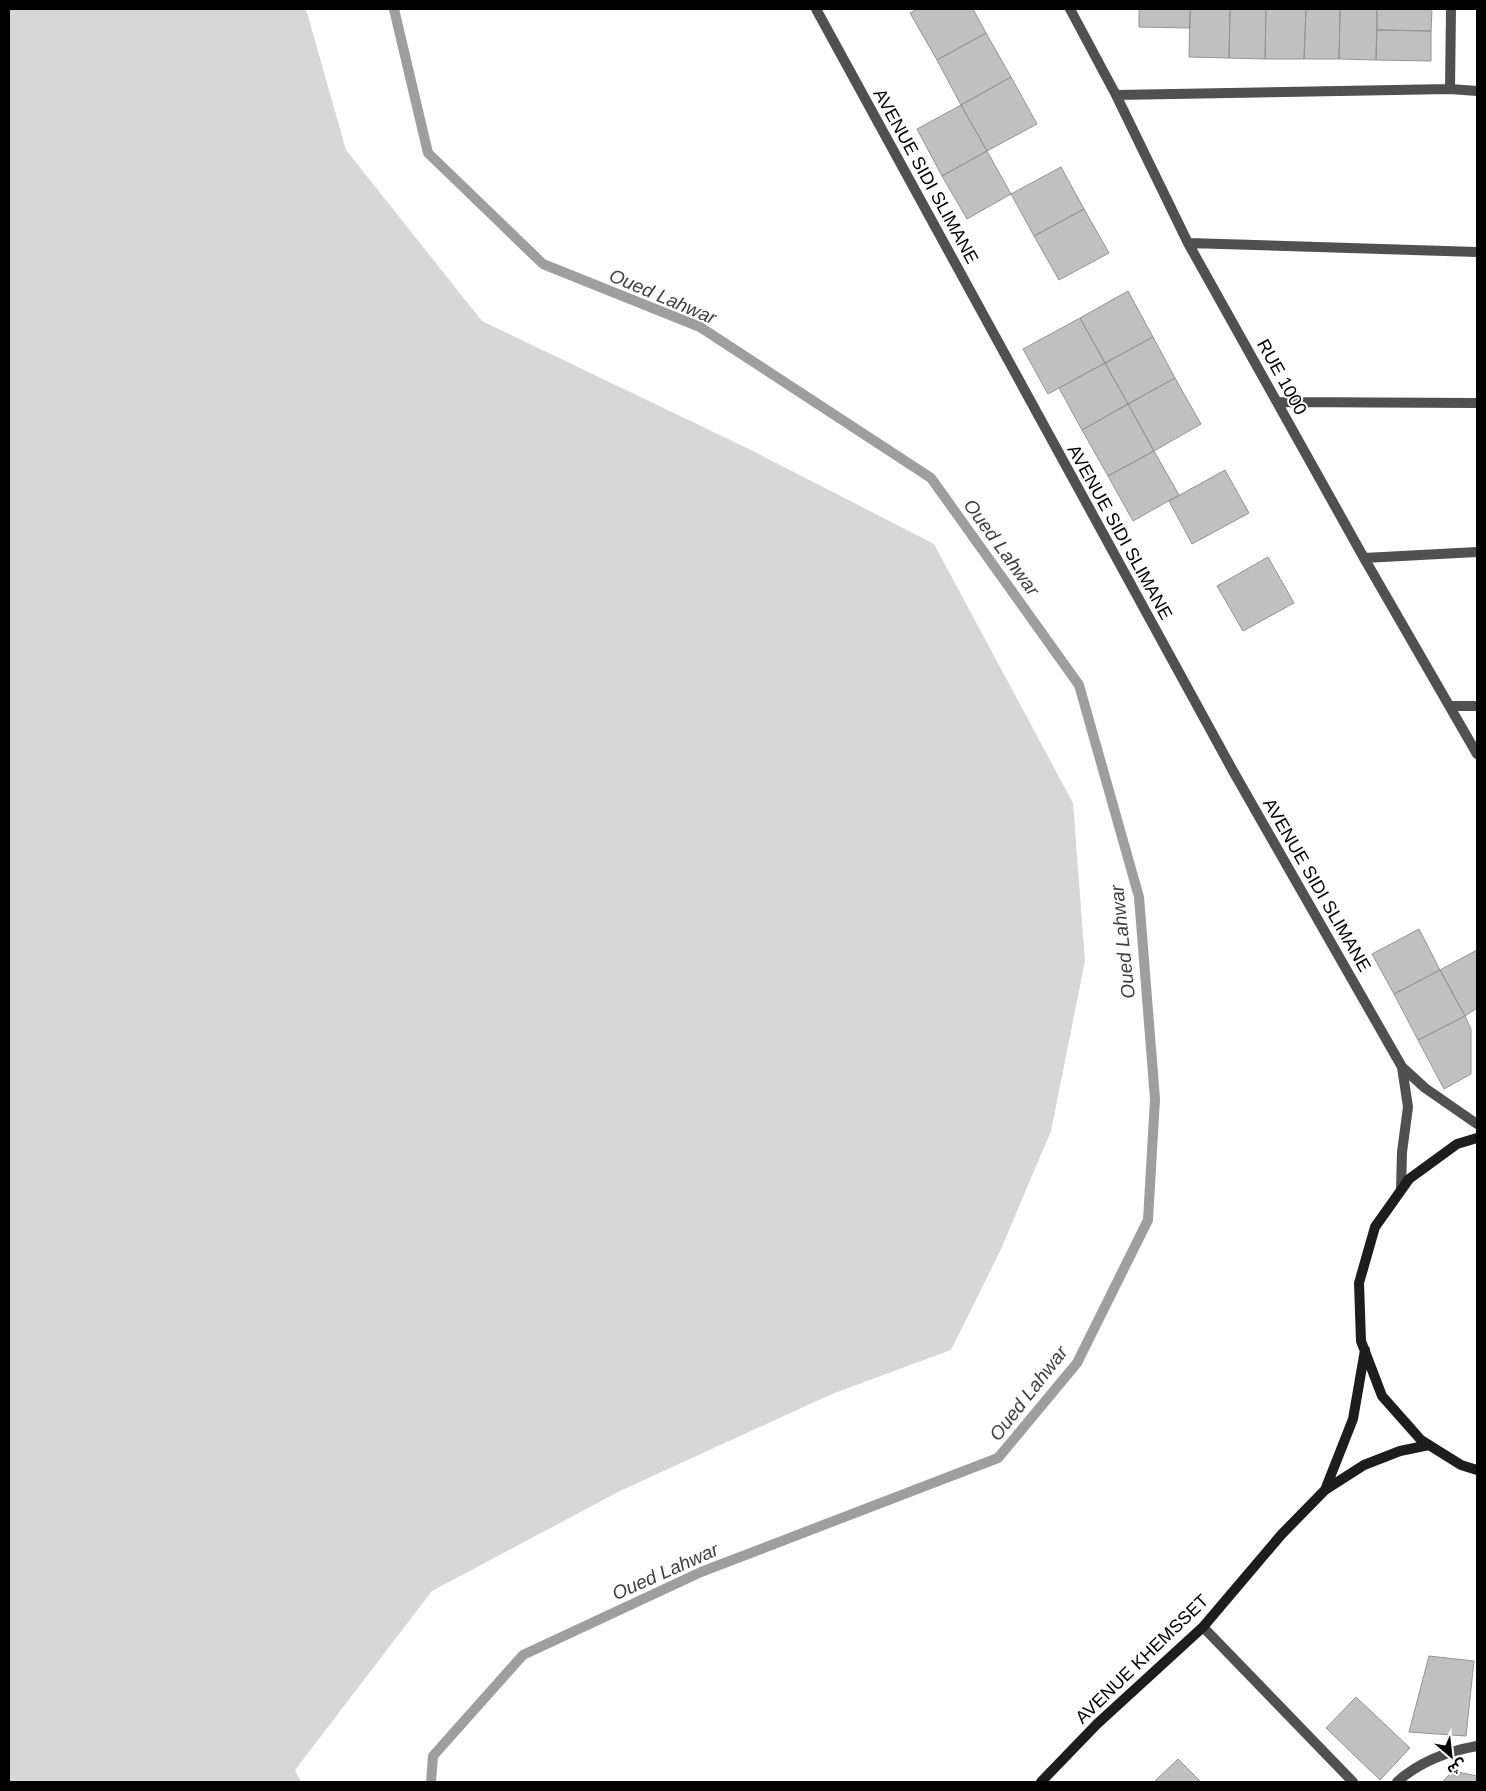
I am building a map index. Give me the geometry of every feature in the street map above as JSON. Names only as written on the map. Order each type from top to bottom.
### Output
[{"type":"street","name":"AVENUE SIDI SLIMANE","points":[[816,9],[1233,771],[1402,1067],[1426,1088],[1477,1124]]},
{"type":"street","name":"RUE 1000","points":[[1070,9],[1116,95],[1188,243],[1364,558],[1477,754]]},
{"type":"street","points":[[1450,90],[1451,9]]},
{"type":"street","points":[[1116,95],[1477,91]]},
{"type":"street","points":[[1188,243],[1477,252]]},
{"type":"street","points":[[1277,402],[1477,403]]},
{"type":"street","points":[[1364,558],[1477,552]]},
{"type":"street","points":[[1450,706],[1477,706]]},
{"type":"street","name":"AVENUE SIDI SLIMANE","points":[[1402,1067],[1408,1107],[1402,1152],[1402,1189]]},
{"type":"street","points":[[1477,1138],[1457,1144],[1409,1179],[1375,1227],[1359,1283],[1361,1341],[1382,1396],[1421,1440],[1461,1465],[1477,1470]]},
{"type":"street","name":"AVENUE KHEMSSET","points":[[1325,1490],[1353,1420],[1365,1350]]},
{"type":"street","name":"AVENUE KHEMSSET","points":[[1041,1782],[1097,1724],[1203,1627],[1281,1535],[1325,1490],[1364,1465],[1400,1451],[1429,1445]]},
{"type":"street","points":[[1203,1627],[1353,1782]]},
{"type":"street","points":[[1397,1782],[1427,1762],[1454,1750],[1477,1746]]},
{"type":"shaded area","points":[[9,9],[306,9],[346,150],[482,321],[751,450],[934,544],[1073,803],[1085,961],[1051,1131],[1001,1249],[951,1350],[832,1394],[620,1491],[432,1591],[295,1770],[301,1782],[9,1782]]},
{"type":"building","points":[[918,9],[973,9],[986,33],[937,60],[910,13]]},
{"type":"building","points":[[1139,9],[1190,9],[1190,28],[1139,27]]},
{"type":"building","points":[[1190,9],[1230,9],[1229,58],[1189,57]]},
{"type":"building","points":[[1230,9],[1266,9],[1265,59],[1229,58]]},
{"type":"building","points":[[1266,9],[1306,9],[1304,59],[1265,59]]},
{"type":"building","points":[[1306,9],[1340,9],[1339,59],[1304,59]]},
{"type":"building","points":[[1340,9],[1377,9],[1376,60],[1339,59]]},
{"type":"building","points":[[1377,9],[1432,9],[1431,31],[1377,30]]},
{"type":"building","points":[[1377,30],[1431,31],[1431,61],[1376,60]]},
{"type":"building","points":[[986,33],[1011,77],[961,105],[937,60]]},
{"type":"building","points":[[1011,77],[1037,124],[987,151],[961,105]]},
{"type":"building","points":[[961,105],[987,151],[942,176],[917,129]]},
{"type":"building","points":[[987,151],[1011,194],[967,219],[942,176]]},
{"type":"building","points":[[1061,167],[1084,209],[1034,236],[1011,194]]},
{"type":"building","points":[[1084,209],[1109,253],[1059,280],[1034,236]]},
{"type":"building","points":[[1128,291],[1153,337],[1105,363],[1080,318]]},
{"type":"building","points":[[1080,318],[1105,363],[1048,394],[1023,349]]},
{"type":"building","points":[[1153,337],[1175,378],[1128,404],[1105,363]]},
{"type":"building","points":[[1105,363],[1128,404],[1082,430],[1059,388]]},
{"type":"building","points":[[1175,378],[1201,424],[1154,451],[1128,404]]},
{"type":"building","points":[[1128,404],[1154,451],[1108,476],[1082,430]]},
{"type":"building","points":[[1154,451],[1179,495],[1133,521],[1108,476]]},
{"type":"building","points":[[1225,470],[1249,513],[1192,544],[1169,501]]},
{"type":"building","points":[[1268,557],[1294,603],[1243,631],[1217,586]]},
{"type":"building","points":[[1419,929],[1440,970],[1394,994],[1372,954]]},
{"type":"building","points":[[1477,950],[1477,1008],[1465,1016],[1440,970]]},
{"type":"building","points":[[1440,970],[1465,1016],[1418,1040],[1394,994]]},
{"type":"building","points":[[1465,1016],[1471,1029],[1471,1074],[1444,1089],[1418,1040]]},
{"type":"building","points":[[1429,1656],[1474,1661],[1466,1736],[1409,1732]]},
{"type":"building","points":[[1356,1697],[1410,1748],[1380,1780],[1326,1728]]},
{"type":"building","points":[[1178,1759],[1201,1782],[1154,1782]]},
{"type":"building","points":[[1453,1771],[1477,1776],[1477,1782],[1442,1782]]},
{"type":"waterway","name":"Oued Lahwar","points":[[394,9],[428,153],[543,264],[700,327],[931,478],[1079,685],[1139,897],[1155,1099],[1148,1220],[1077,1363],[998,1458],[701,1572],[523,1655],[433,1756],[431,1782]]}]
